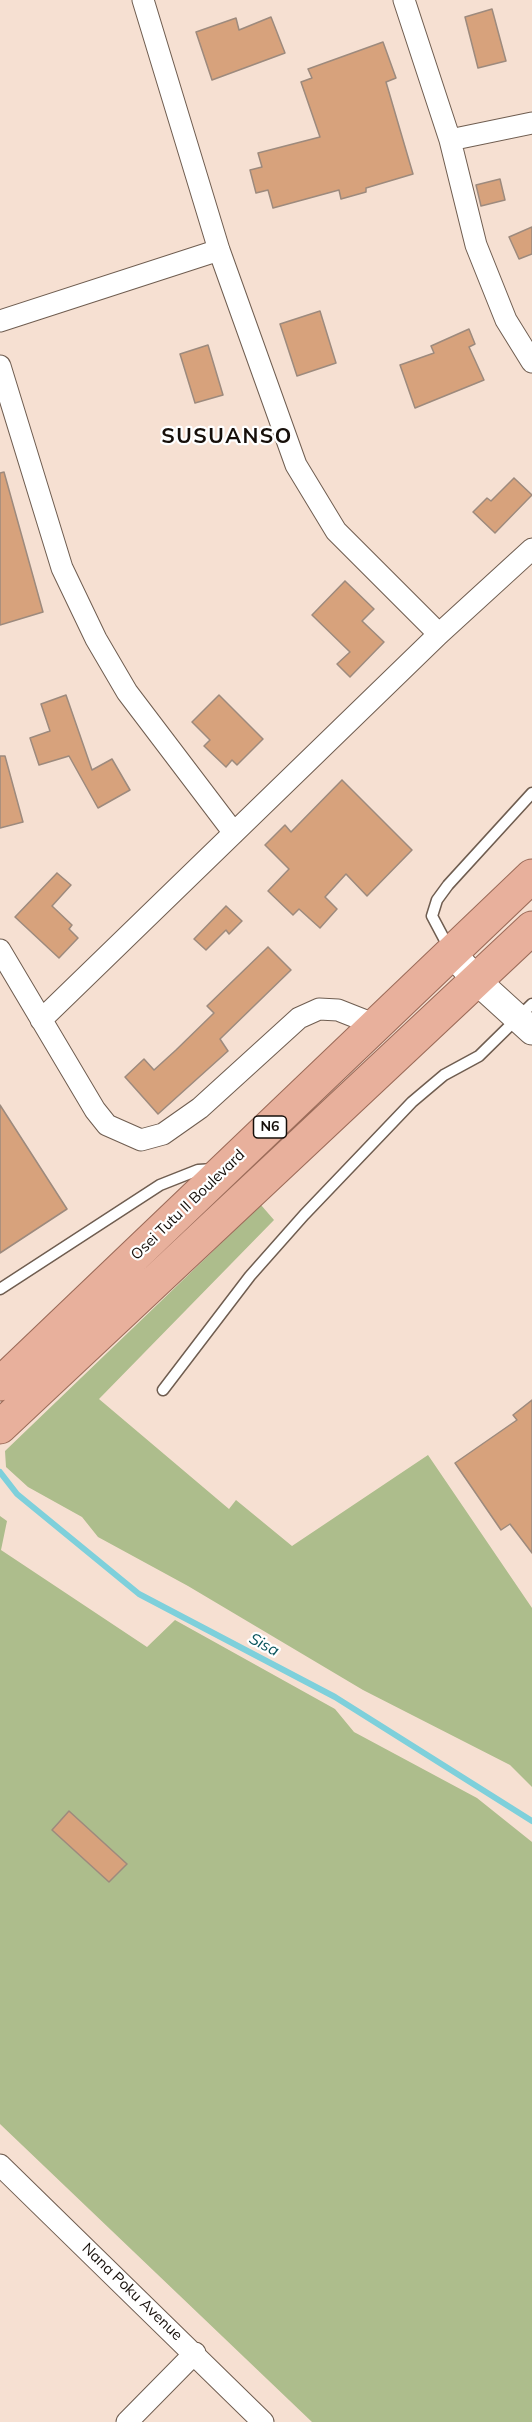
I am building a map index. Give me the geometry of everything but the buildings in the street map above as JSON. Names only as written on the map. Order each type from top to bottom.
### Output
[{"type":"highway","name":"Osei Tutu II Boulevard","points":[[0,1427],[11,1388],[226,1168],[532,876]]},
{"type":"highway","name":"Osei Tutu II Boulevard","points":[[11,1388],[477,981],[532,928]]},
{"type":"street","points":[[143,0],[219,250],[296,465],[336,531],[439,634]]},
{"type":"street","points":[[404,0],[450,140],[476,245],[506,320],[532,362]]},
{"type":"street","points":[[450,140],[532,123]]},
{"type":"street","points":[[0,321],[219,250]]},
{"type":"street","points":[[0,366],[62,568],[96,639],[127,692],[234,833]]},
{"type":"street","points":[[41,1020],[439,634],[532,549]]},
{"type":"street","points":[[0,950],[95,1110],[107,1125],[141,1140],[163,1134],[201,1108],[299,1018],[319,1009],[338,1010],[376,1025]]},
{"type":"street","points":[[452,953],[477,981],[527,1018]]},
{"type":"street","name":"Nana Poku Avenue","points":[[0,2165],[195,2353],[263,2422]]},
{"type":"street","points":[[127,2422],[195,2353]]},
{"type":"lane","points":[[452,953],[432,916],[437,900],[448,885],[532,794]]},
{"type":"lane","points":[[163,1390],[250,1276],[412,1102],[444,1075],[479,1056],[527,1018]]},
{"type":"lane","points":[[0,1289],[160,1185],[198,1170],[226,1168]]},
{"type":"green space","points":[[261,1205],[274,1220],[99,1399],[229,1509],[236,1500],[292,1546],[428,1455],[532,1608],[532,1787],[510,1765],[363,1690],[188,1586],[98,1537],[82,1517],[28,1487],[6,1467],[5,1451]]},
{"type":"green space","points":[[0,1516],[7,1521],[1,1550],[147,1647],[175,1620],[335,1709],[354,1732],[477,1798],[532,1842],[532,2422],[312,2422],[0,2124]]},
{"type":"waterway","name":"Sisa","points":[[0,1472],[17,1494],[139,1594],[335,1697],[532,1821]]},
{"type":"district","name":"SUSUANSO","points":[[227,437]]}]
